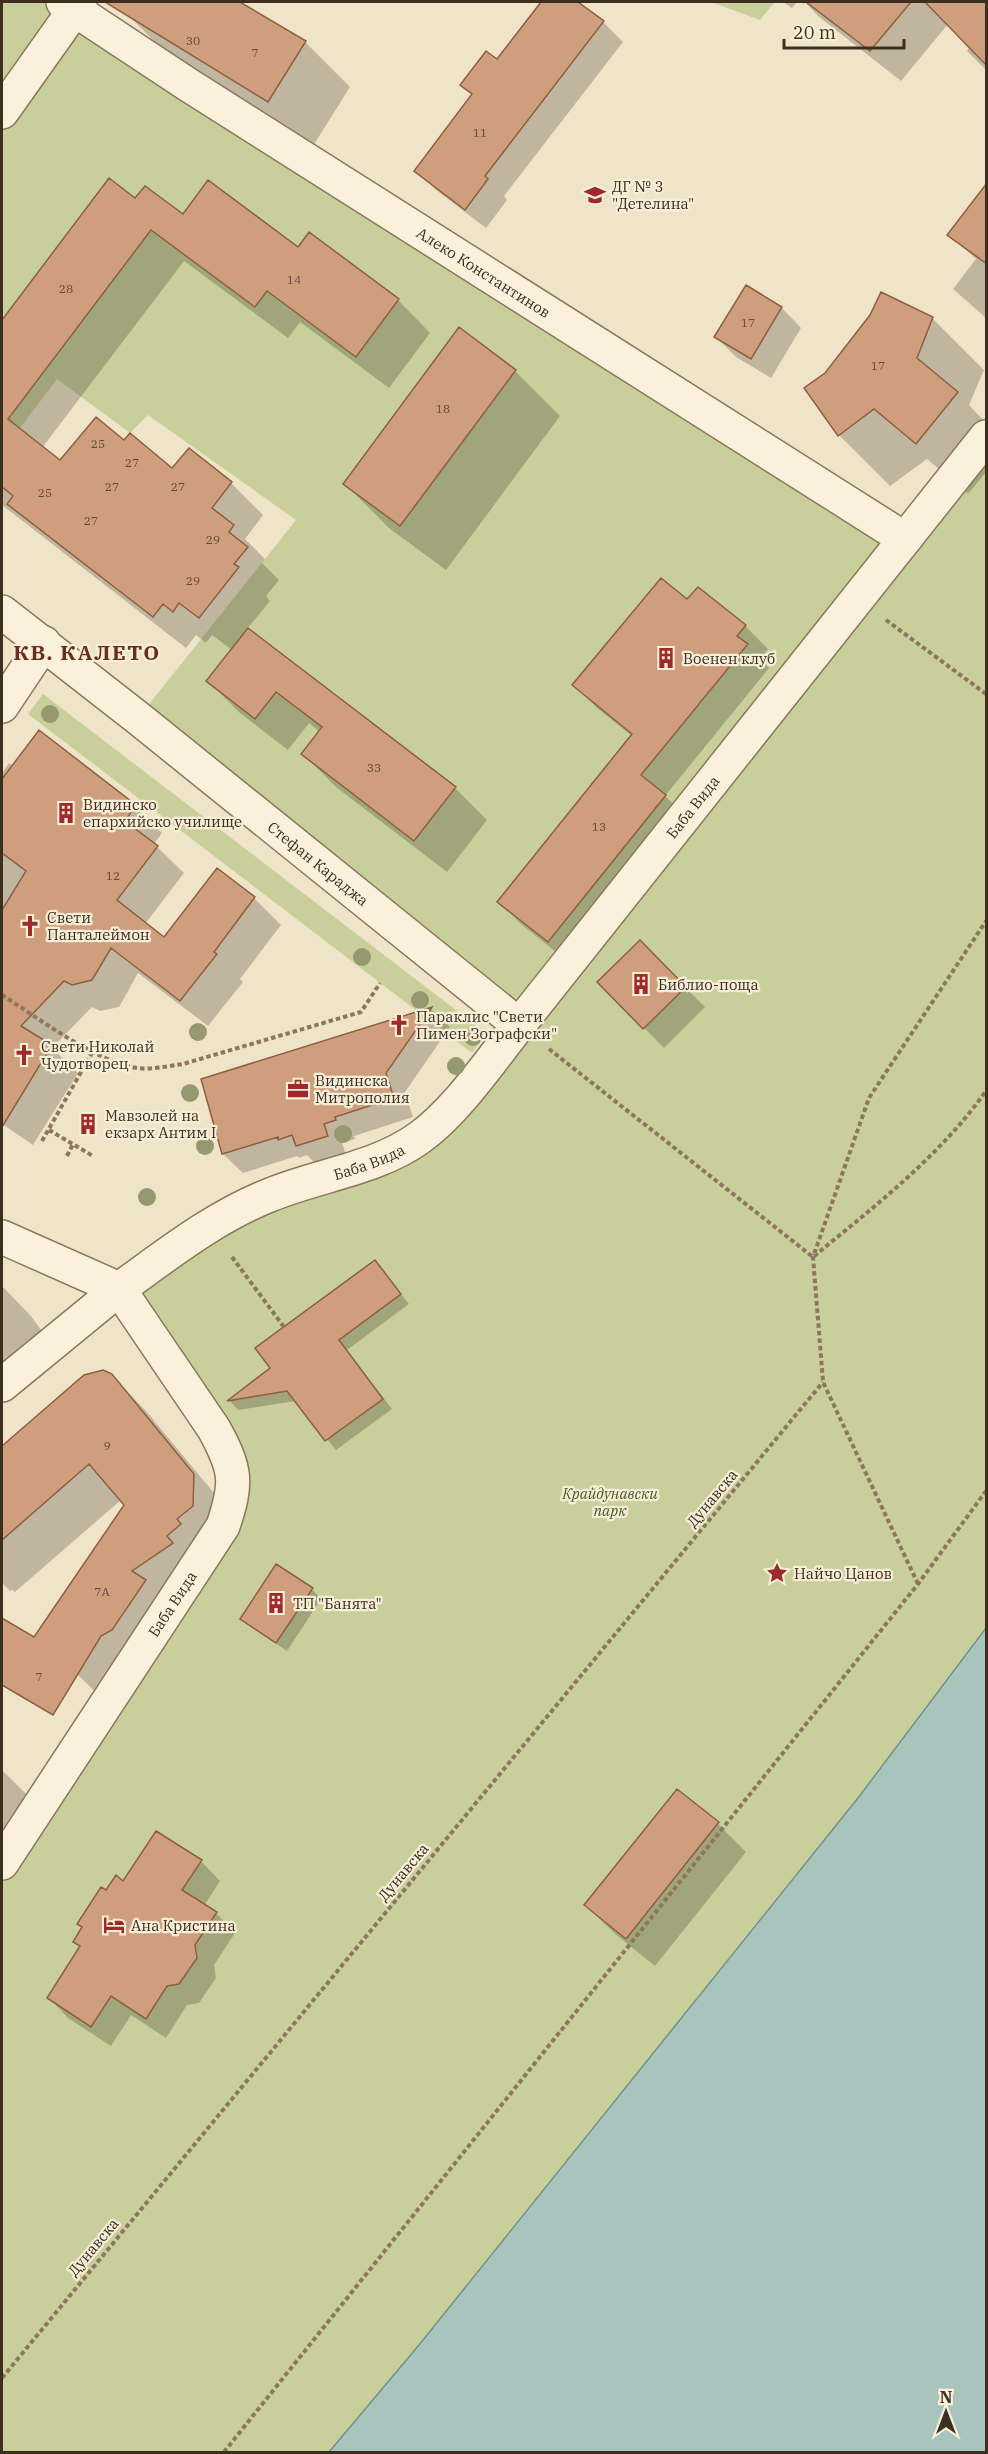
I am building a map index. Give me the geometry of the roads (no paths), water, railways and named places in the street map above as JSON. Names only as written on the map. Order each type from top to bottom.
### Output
[{"type":"street","points":[[2,112],[73,4]]},
{"type":"street","name":"Алеко Константинов","points":[[73,4],[187,84],[905,539]]},
{"type":"street","name":"Баба Вида","points":[[2,1863],[223,1526],[232,1500],[234,1474],[228,1453],[119,1289],[206,1227],[244,1206],[272,1194],[399,1151],[420,1138],[446,1115],[987,437]]},
{"type":"street","name":"Стефан Караджа","points":[[2,612],[44,643],[519,1025]]},
{"type":"street","points":[[2,706],[44,643]]},
{"type":"street","points":[[2,1237],[119,1289],[2,1385]]},
{"type":"water","points":[[986,1628],[986,2452],[329,2452],[419,2345],[858,1798]]},
{"type":"place","name":"ДГ № 3 \"Детелина\"","points":[[595,195]]},
{"type":"place","name":"Военен клуб","points":[[666,658]]},
{"type":"place","name":"Видинско епархийско училище","points":[[66,813]]},
{"type":"place","name":"Свети Панталеймон","points":[[30,926]]},
{"type":"place","name":"Библио-поща","points":[[641,984]]},
{"type":"place","name":"Параклис \"Свети Пимен Зографски\"","points":[[399,1025]]},
{"type":"place","name":"Свети Николай Чудотворец","points":[[24,1055]]},
{"type":"place","name":"Видинска Митрополия","points":[[298,1089]]},
{"type":"place","name":"Мавзолей на екзарх Антим I","points":[[88,1124]]},
{"type":"place","name":"Найчо Цанов","points":[[777,1573]]},
{"type":"place","name":"ТП \"Банята\"","points":[[276,1603]]},
{"type":"place","name":"Ана Кристина","points":[[114,1925]]},
{"type":"district","name":"КВ. КАЛЕТО","points":[[87,652]]},
{"type":"park label","name":"Крайдунавски парк","points":[[610,1502]]}]
